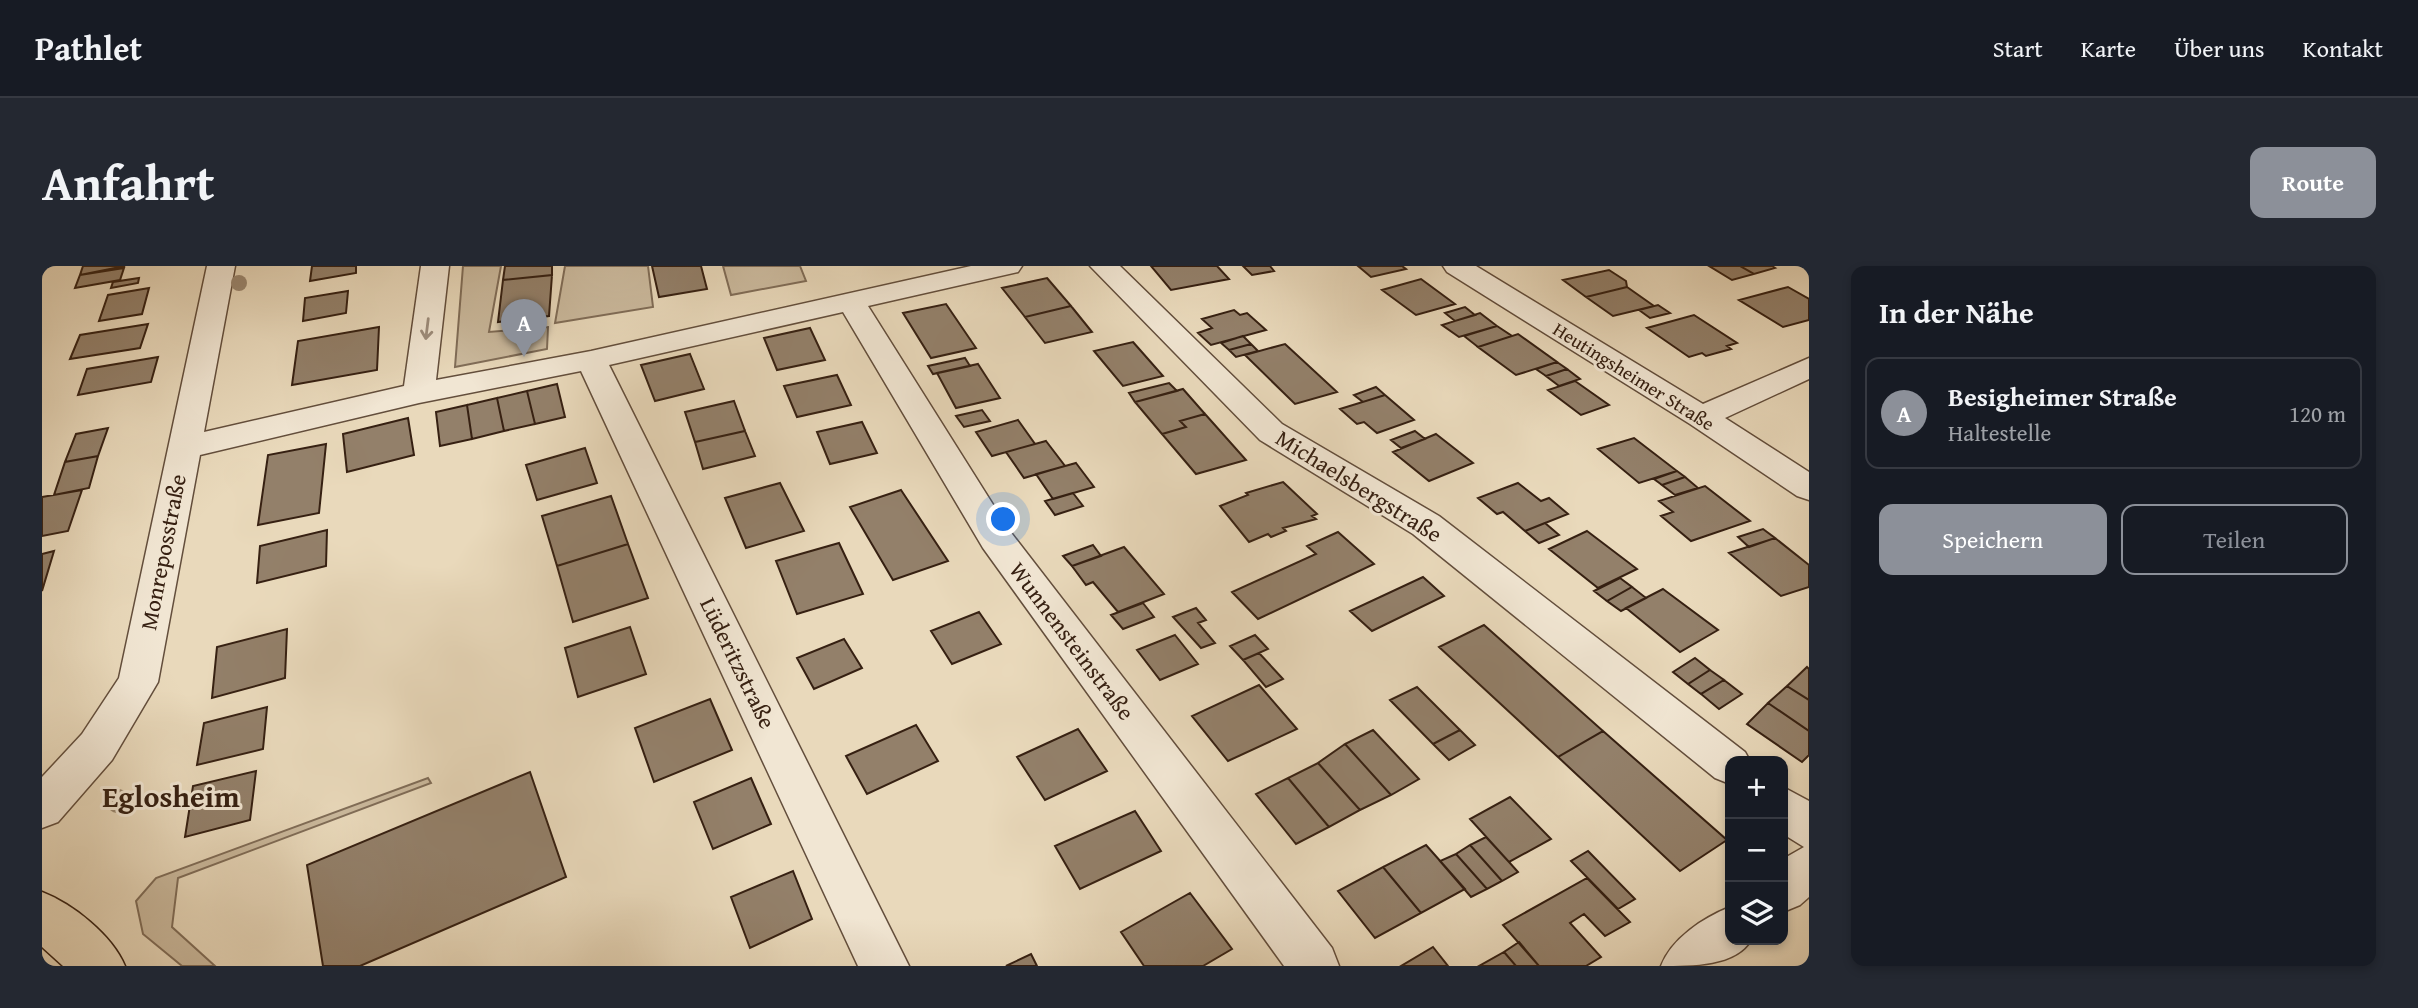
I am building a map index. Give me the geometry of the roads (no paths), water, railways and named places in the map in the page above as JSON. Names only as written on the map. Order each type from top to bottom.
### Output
[{"type":"main road","points":[[42,915],[100,966]]},
{"type":"street","name":"Monreposstraße","points":[[42,808],[97,747],[138,682],[221,266]]},
{"type":"street","points":[[419,393],[435,266]]},
{"type":"street","points":[[183,448],[419,393],[591,360],[1008,266]]},
{"type":"street","name":"Michaelsbergstraße","points":[[1104,266],[1271,432],[1426,524],[1725,761]]},
{"type":"street","name":"Heutingsheimer Straße","points":[[1457,266],[1701,417],[1809,488]]},
{"type":"street","name":"Wunnensteinstraße","points":[[851,302],[996,539],[1311,965]]},
{"type":"street","name":"Lüderitzstraße","points":[[591,360],[884,966]]},
{"type":"street","points":[[1701,417],[1809,367]]},
{"type":"street","points":[[1788,811],[1809,828]]},
{"type":"street","points":[[1788,885],[1809,867]]},
{"type":"street","points":[[1686,966],[1725,935]]},
{"type":"place","name":"Besigheimer Straße","points":[[524,357]]},
{"type":"district","name":"Eglosheim","points":[[171,797]]}]
